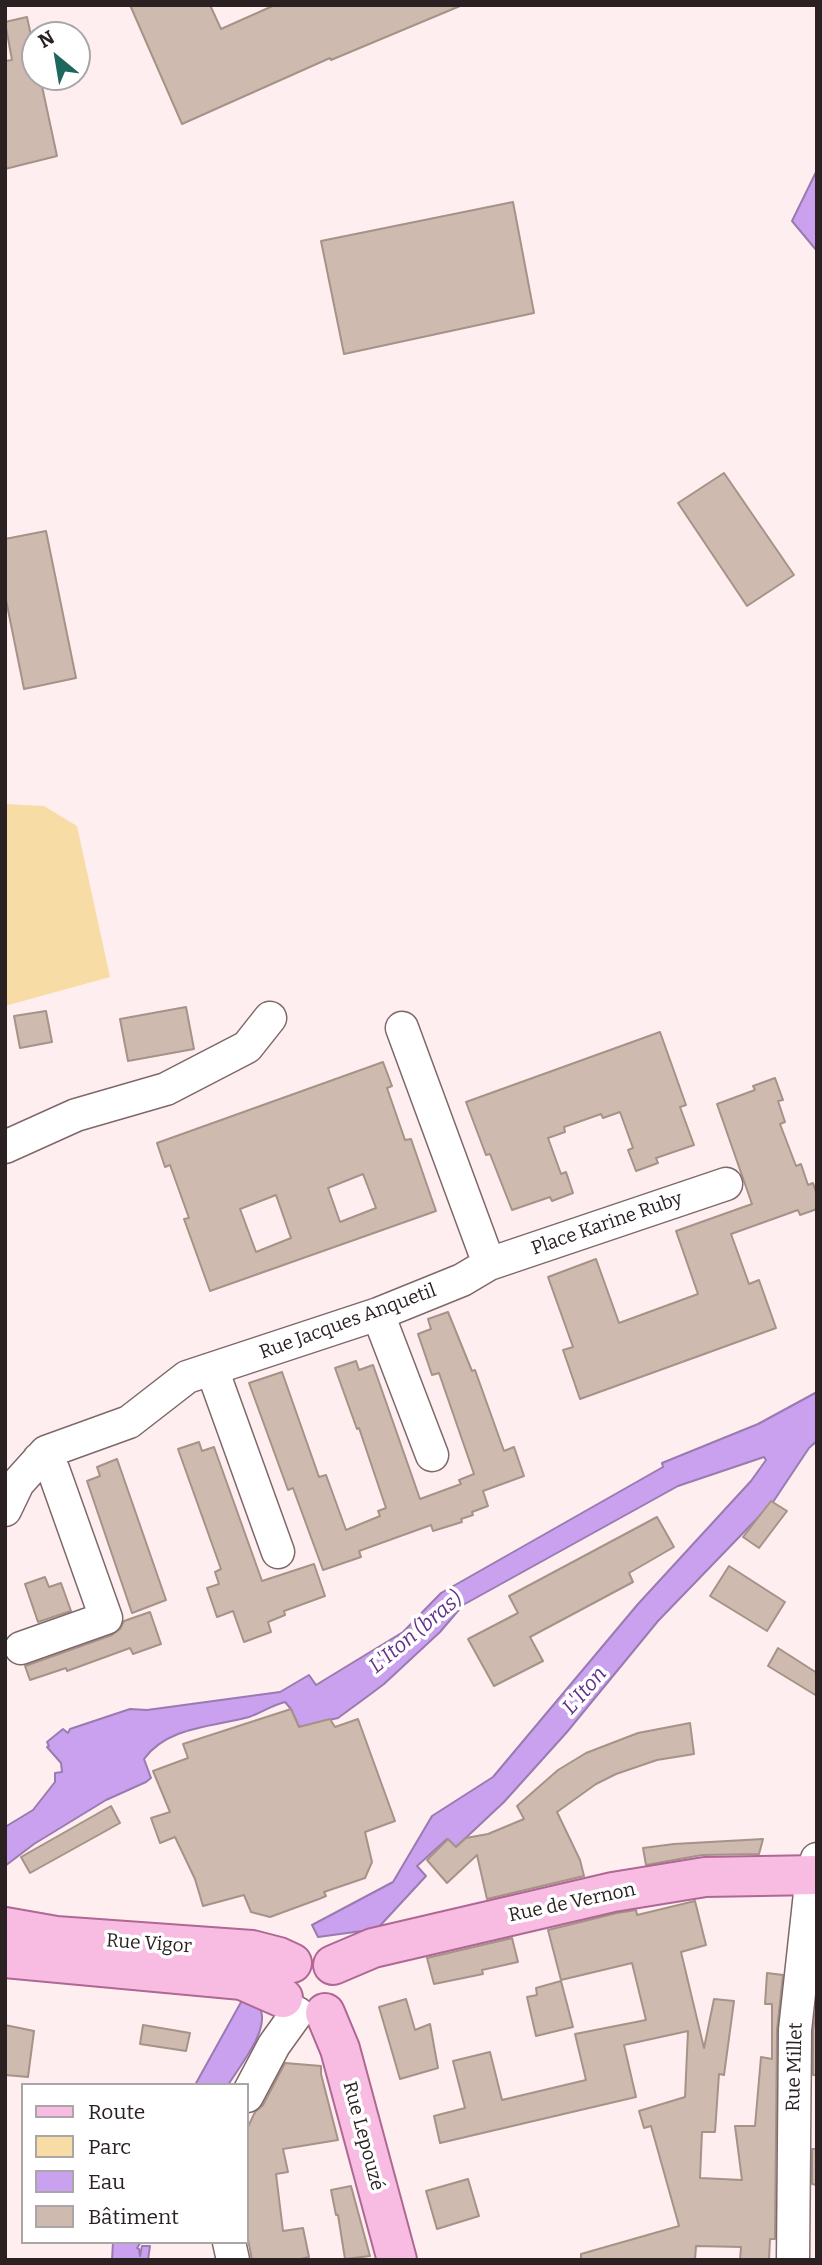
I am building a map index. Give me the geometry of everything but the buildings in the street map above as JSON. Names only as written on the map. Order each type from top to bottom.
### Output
[{"type":"main road","name":"Rue de Vernon","points":[[280,1983],[338,2000],[341,1991],[338,1973],[333,1965],[373,1948],[613,1892],[705,1877],[815,1870]]},
{"type":"main road","name":"Rue Vigor","points":[[5,1927],[280,1983]]},
{"type":"main road","name":"Rue Vigor","points":[[5,1958],[280,1983]]},
{"type":"main road","name":"Rue Lepouzé","points":[[280,1983],[340,2049],[397,2260]]},
{"type":"street","points":[[5,1147],[76,1115],[166,1089],[247,1047],[270,1018]]},
{"type":"street","points":[[402,1028],[489,1264]]},
{"type":"street","name":"Place Karine Ruby","points":[[489,1264],[726,1184]]},
{"type":"street","name":"Rue Jacques Anquetil","points":[[5,1510],[18,1483],[46,1452],[129,1422],[187,1377],[378,1314],[462,1280],[489,1264]]},
{"type":"street","points":[[378,1314],[432,1455]]},
{"type":"street","points":[[212,1369],[278,1552]]},
{"type":"street","points":[[21,1648],[106,1618],[53,1469],[39,1459]]},
{"type":"street","name":"Rue Millet","points":[[793,2260],[795,2030],[815,1870]]},
{"type":"street","points":[[248,2094],[274,2045],[280,1983]]},
{"type":"green space","points":[[5,804],[44,806],[77,826],[110,977],[5,1006]]},
{"type":"water","points":[[817,170],[817,251],[792,221]]},
{"type":"water","points":[[817,1392],[817,1441],[809,1448],[773,1502],[658,1621],[567,1732],[504,1802],[456,1847],[447,1839],[417,1866],[426,1876],[377,1929],[318,1937],[312,1925],[393,1882],[432,1816],[493,1777],[638,1604],[751,1481],[766,1460],[764,1457],[678,1486],[463,1605],[440,1632],[384,1684],[338,1718],[299,1727],[285,1702],[249,1717],[191,1730],[165,1740],[144,1759],[151,1778],[146,1782],[106,1800],[34,1844],[5,1866],[5,1827],[33,1810],[55,1782],[55,1773],[62,1772],[61,1763],[47,1747],[47,1742],[63,1729],[68,1733],[70,1729],[130,1709],[147,1710],[280,1692],[309,1675],[316,1685],[403,1632],[441,1593],[663,1467],[662,1463],[758,1424]]},
{"type":"water","points":[[245,1995],[261,2011],[262,2019],[257,2039],[229,2083],[196,2083]]},
{"type":"water","points":[[113,2244],[140,2244],[137,2248],[140,2256],[142,2246],[150,2246],[148,2260],[112,2260]]},
{"type":"water label","name":"L'Iton (bras)","points":[[416,1633]]},
{"type":"water label","name":"L'Iton","points":[[585,1691]]}]
